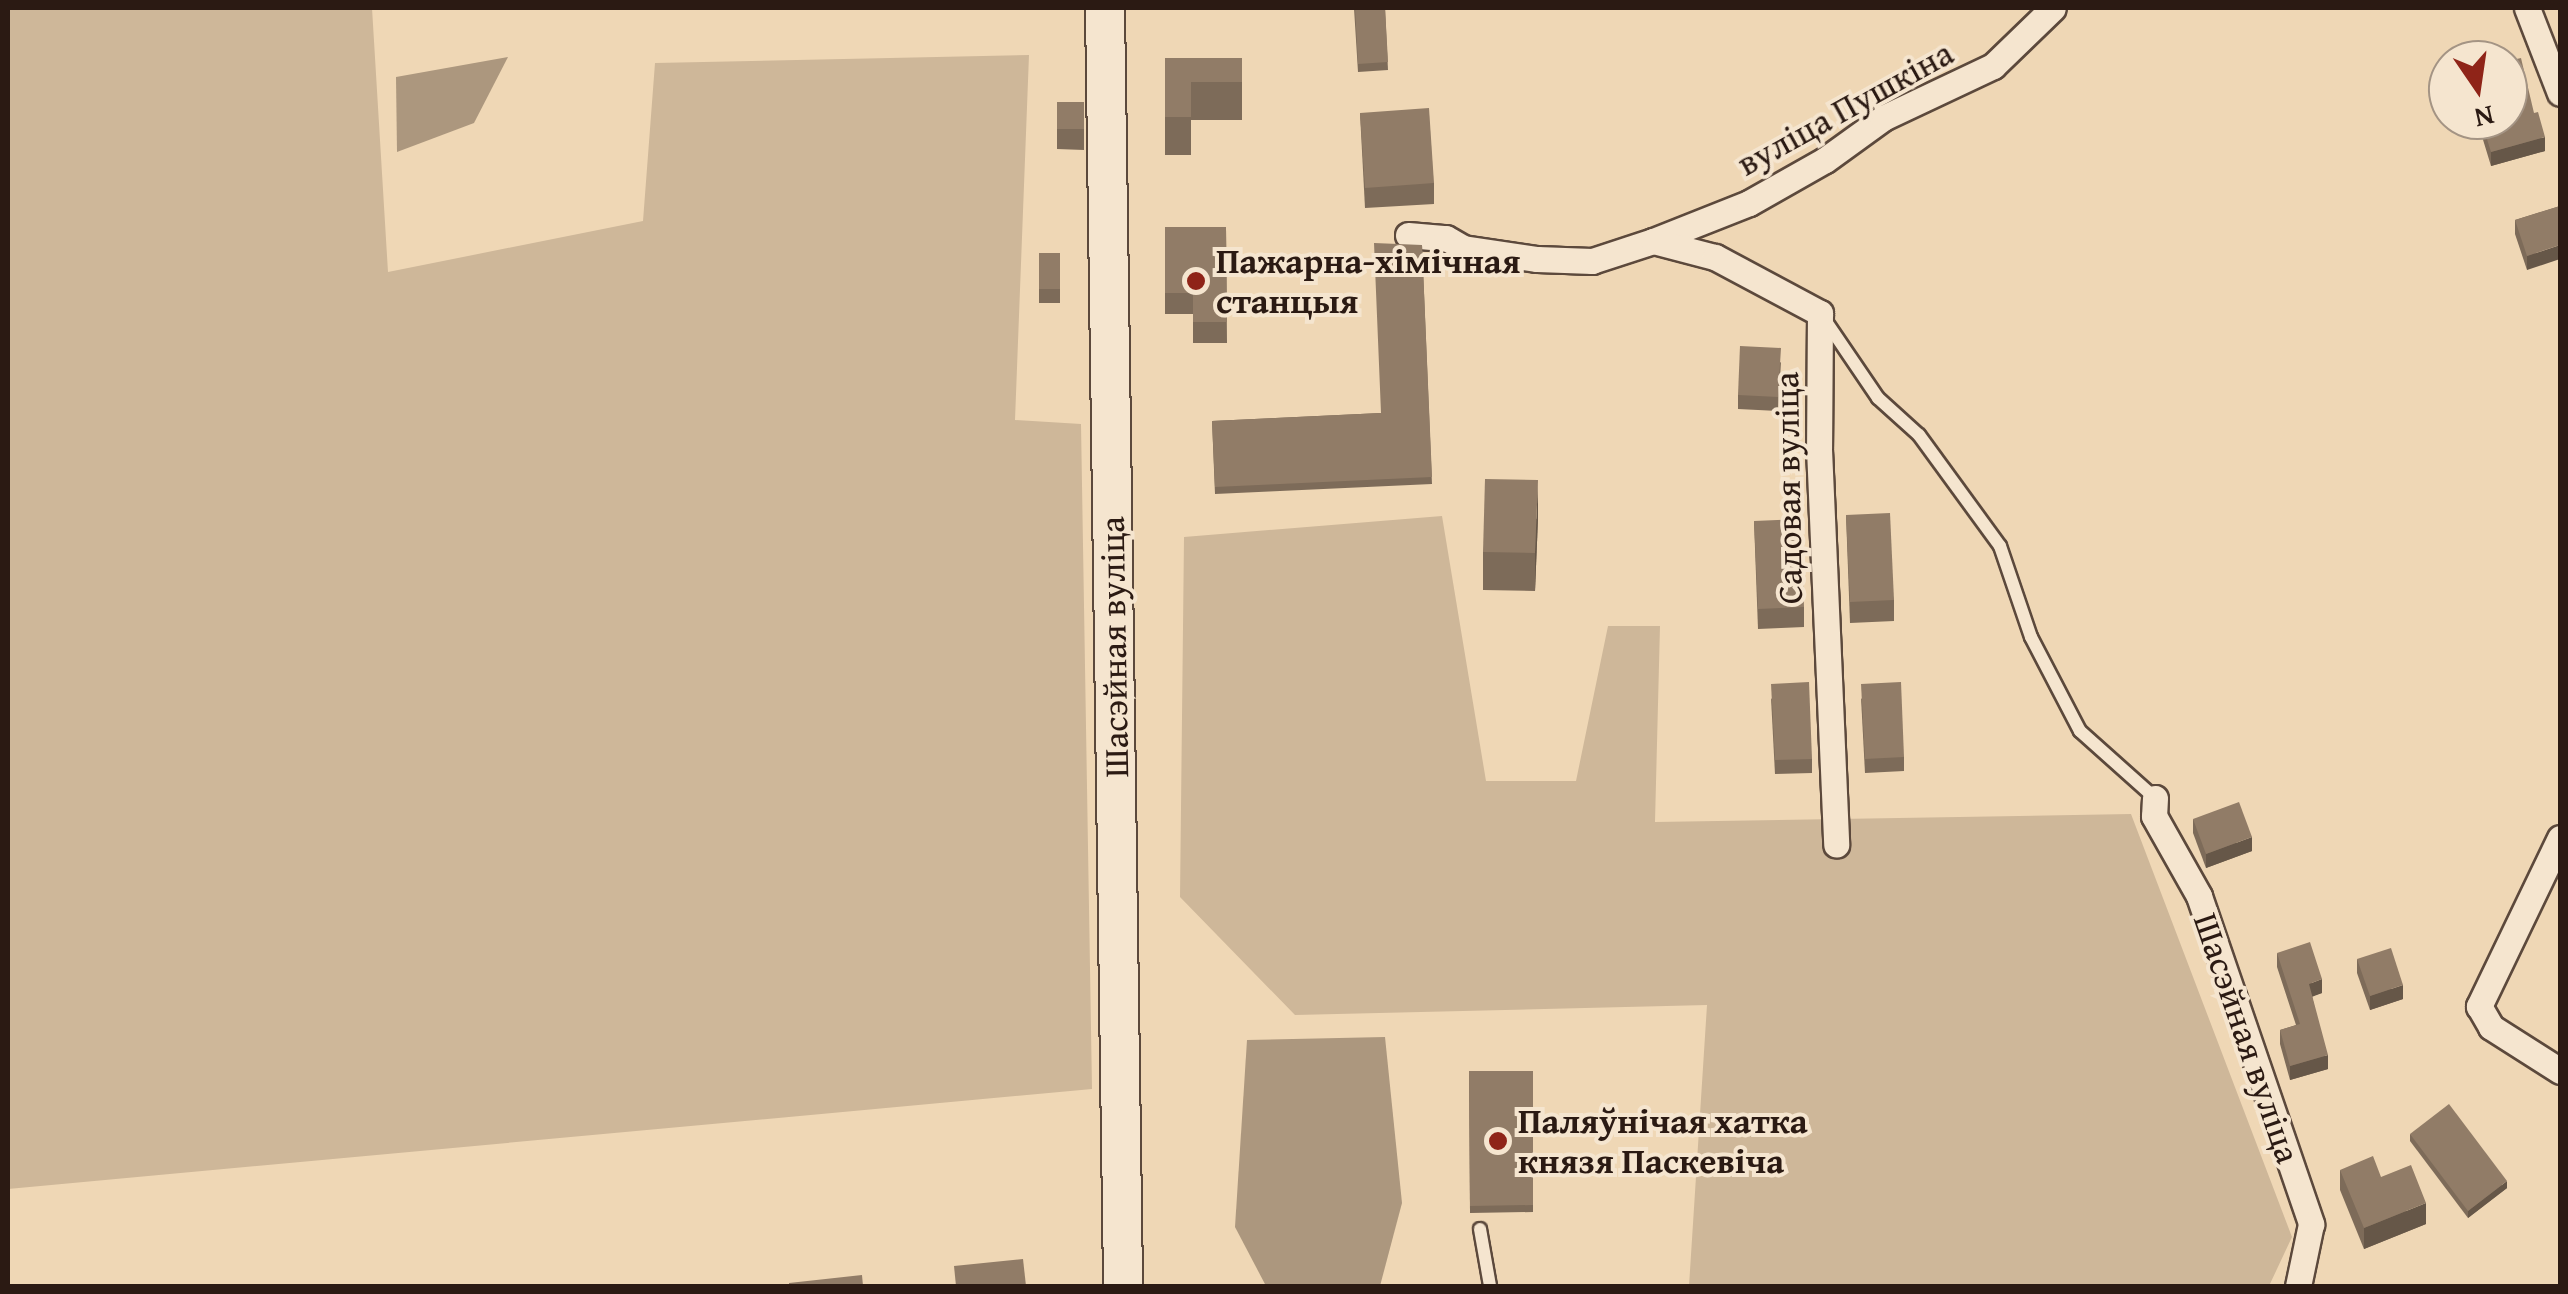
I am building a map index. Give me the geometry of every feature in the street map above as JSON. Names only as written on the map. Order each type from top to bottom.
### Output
[{"type":"main road","name":"Шасэйная вуліца","points":[[1106,8],[1122,1286]]},
{"type":"street","name":"вуліца Пушкіна","points":[[1408,235],[1446,238],[1463,248],[1592,261],[1653,241],[1750,202],[1825,160],[1883,118],[1993,66],[2053,8]]},
{"type":"street","points":[[2527,8],[2560,93]]},
{"type":"street","points":[[1653,241],[1715,257],[1820,313]]},
{"type":"street","name":"Садовая вуліца","points":[[1820,313],[1819,448],[1836,845]]},
{"type":"street","name":"Шасэйная вуліца","points":[[2155,798],[2154,816],[2200,896],[2311,1224],[2298,1286]]},
{"type":"street","points":[[2560,838],[2479,1006],[2491,1027],[2560,1071]]},
{"type":"lane","points":[[1820,313],[1878,398],[1919,435],[2000,546],[2031,637],[2080,731],[2155,798]]},
{"type":"lane","points":[[1480,1229],[1490,1286]]},
{"type":"shaded area","points":[[8,8],[372,8],[388,272],[643,221],[655,63],[1029,55],[1015,420],[1081,424],[1092,1089],[8,1189]]},
{"type":"shaded area","points":[[508,57],[474,123],[397,152],[396,77]]},
{"type":"shaded area","points":[[1442,516],[1486,781],[1576,781],[1608,626],[1660,626],[1655,822],[2131,814],[2292,1237],[2269,1286],[1689,1286],[1707,1005],[1295,1015],[1180,897],[1184,537]]},
{"type":"shaded area","points":[[1385,1037],[1402,1203],[1380,1286],[1266,1286],[1235,1227],[1247,1040]]},
{"type":"building","points":[[1355,8],[1385,8],[1388,62],[1358,64]]},
{"type":"building","points":[[1165,58],[1242,58],[1242,82],[1191,82],[1191,117],[1165,117]]},
{"type":"building","points":[[2528,88],[2545,137],[2491,152],[2487,140],[2528,140]]},
{"type":"building","points":[[1057,102],[1084,102],[1084,129],[1057,129]]},
{"type":"building","points":[[1429,108],[1434,183],[1365,188],[1360,113]]},
{"type":"building","points":[[2560,206],[2560,245],[2527,256],[2515,220]]},
{"type":"building","name":"Пажарна-хімічная станцыя","points":[[1165,227],[1226,227],[1227,322],[1193,322],[1193,293],[1165,293]]},
{"type":"building","points":[[1374,243],[1422,245],[1432,477],[1215,487],[1212,421],[1381,413]]},
{"type":"building","points":[[1039,253],[1060,253],[1060,289],[1039,289]]},
{"type":"building","points":[[1740,346],[1781,348],[1778,397],[1738,395]]},
{"type":"building","points":[[1485,479],[1538,480],[1535,553],[1483,552]]},
{"type":"building","points":[[1890,513],[1894,600],[1850,602],[1846,515]]},
{"type":"building","points":[[1801,519],[1804,607],[1758,609],[1754,521]]},
{"type":"building","points":[[1809,682],[1812,759],[1775,760],[1771,684]]},
{"type":"building","points":[[1901,682],[1904,757],[1865,759],[1861,684]]},
{"type":"building","points":[[2239,802],[2252,837],[2206,854],[2193,819]]},
{"type":"building","points":[[2310,942],[2322,979],[2309,984],[2328,1055],[2290,1066],[2280,1030],[2300,1024],[2277,953]]},
{"type":"building","points":[[2391,948],[2403,985],[2370,996],[2357,959]]},
{"type":"building","points":[[1469,1071],[1533,1071],[1533,1205],[1470,1206]]},
{"type":"building","points":[[2449,1104],[2507,1181],[2468,1211],[2410,1134]]},
{"type":"building","points":[[2373,1156],[2381,1177],[2411,1165],[2426,1203],[2364,1228],[2340,1170]]},
{"type":"building","points":[[1023,1259],[1026,1286],[956,1286],[954,1266]]},
{"type":"building","points":[[862,1275],[863,1286],[789,1286],[789,1283]]},
{"type":"place","name":"Пажарна-хімічная станцыя","points":[[1196,281]]},
{"type":"place","name":"Паляўнічая хатка князя Паскевіча","points":[[1498,1141]]}]
